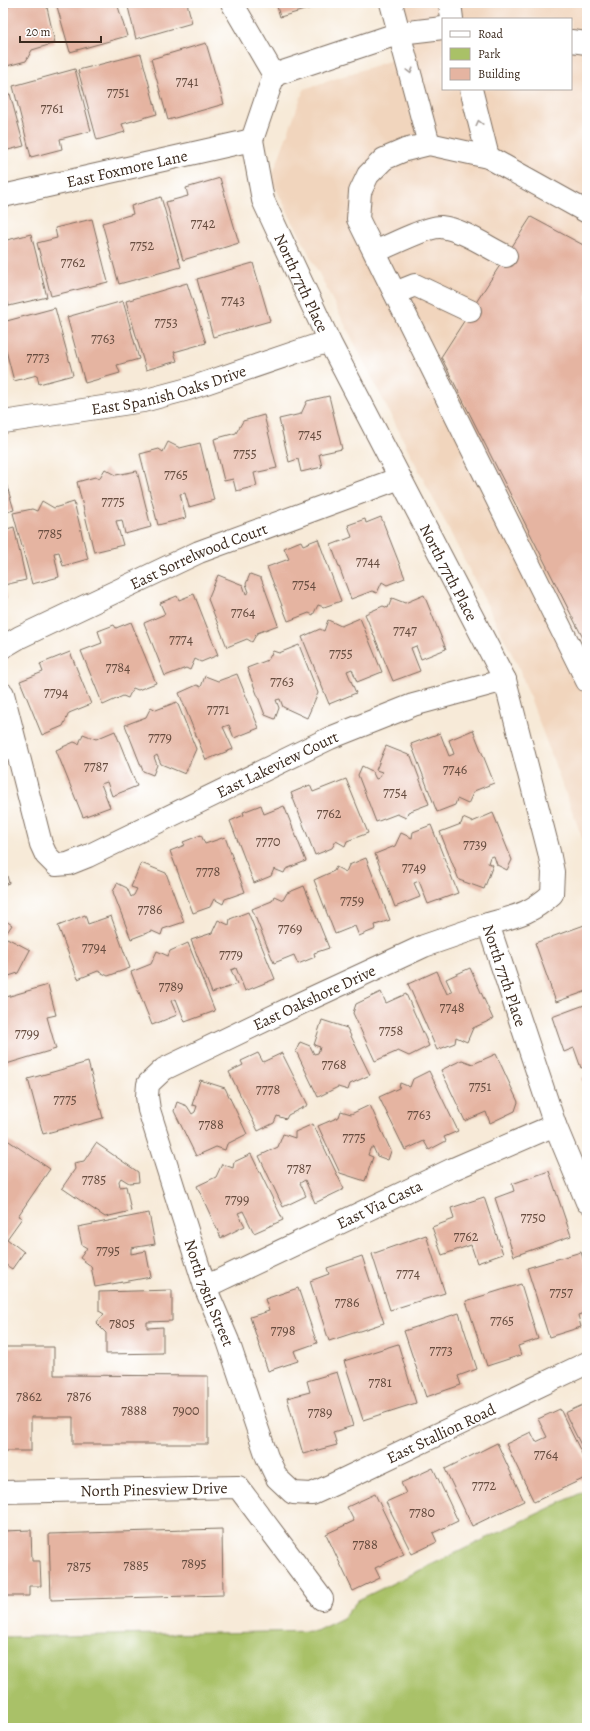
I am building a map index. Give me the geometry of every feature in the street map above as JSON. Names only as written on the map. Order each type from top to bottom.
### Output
[{"type":"street","points":[[232,3],[274,75],[400,33],[442,28]]},
{"type":"street","points":[[391,3],[429,144]]},
{"type":"street","points":[[450,3],[452,18]]},
{"type":"street","points":[[572,41],[587,44]]},
{"type":"street","name":"North 77th Place","points":[[274,75],[252,140],[263,200],[329,341],[505,680],[549,852],[553,882],[552,894],[541,904],[526,913],[488,924],[555,1126],[587,1202]]},
{"type":"street","points":[[471,90],[488,157]]},
{"type":"street","name":"East Foxmore Lane","points":[[3,196],[252,140]]},
{"type":"street","points":[[587,212],[488,157],[429,144],[405,150],[384,159],[368,175],[360,192],[358,218],[587,681]]},
{"type":"street","points":[[374,252],[416,234],[440,227],[456,231],[506,256]]},
{"type":"street","points":[[395,293],[415,285],[470,311]]},
{"type":"street","name":"East Spanish Oaks Drive","points":[[3,422],[143,401],[188,389],[329,341]]},
{"type":"street","name":"East Sorrelwood Court","points":[[3,647],[20,637],[200,552],[400,478]]},
{"type":"street","name":"East Lakeview Court","points":[[3,694],[41,844],[46,854],[56,865],[68,864],[91,855],[330,738],[413,706],[505,680]]},
{"type":"street","name":"East Oakshore Drive","points":[[148,1084],[156,1075],[172,1065],[301,1003],[424,946],[488,924]]},
{"type":"street","name":"North 78th Street","points":[[148,1084],[147,1096],[149,1110],[204,1287],[228,1341],[267,1457],[277,1478],[293,1493]]},
{"type":"street","name":"East Via Casta","points":[[204,1287],[453,1169],[555,1126]]},
{"type":"street","name":"East Stallion Road","points":[[293,1493],[312,1494],[587,1363]]},
{"type":"street","name":"North Pinesview Drive","points":[[3,1492],[238,1488],[322,1599]]},
{"type":"shaded area","points":[[393,3],[587,3],[587,851],[519,668],[271,179],[304,89],[404,56]]},
{"type":"green space","points":[[587,1490],[587,1728],[3,1728],[3,1637],[316,1631],[343,1618],[358,1600]]},
{"type":"building","points":[[9,3],[46,3],[55,43],[32,50],[26,61],[3,67],[3,8],[10,6]]},
{"type":"building","points":[[56,3],[117,3],[127,36],[70,52]]},
{"type":"building","points":[[127,3],[187,3],[192,23],[136,39]]},
{"type":"building","points":[[276,3],[329,3],[280,17]]},
{"type":"building","points":[[206,43],[224,104],[168,120],[151,59]]},
{"type":"building","points":[[141,54],[157,114],[122,124],[125,132],[97,140],[78,70]]},
{"type":"building","points":[[75,69],[91,131],[60,139],[62,149],[31,157],[13,86]]},
{"type":"building","points":[[10,94],[24,146],[4,151],[6,160],[3,161],[3,96]]},
{"type":"building","points":[[220,178],[239,243],[183,260],[166,202],[188,196],[186,188]]},
{"type":"building","points":[[161,197],[181,267],[119,284],[102,223],[133,214],[131,206]]},
{"type":"building","points":[[531,217],[587,247],[587,646],[441,357]]},
{"type":"building","points":[[92,219],[108,282],[51,296],[37,243],[57,238],[55,228]]},
{"type":"building","points":[[31,234],[47,297],[9,306],[8,302],[3,303],[3,241]]},
{"type":"building","points":[[253,263],[270,321],[213,337],[197,279]]},
{"type":"building","points":[[187,283],[206,343],[174,352],[177,361],[146,370],[126,301]]},
{"type":"building","points":[[123,301],[139,359],[117,365],[120,373],[85,383],[67,317]]},
{"type":"building","points":[[55,308],[73,375],[39,384],[37,375],[14,381],[3,339],[3,322]]},
{"type":"building","points":[[329,396],[342,449],[319,454],[322,467],[301,472],[298,459],[289,462],[279,419],[301,414],[307,401]]},
{"type":"building","points":[[264,415],[277,468],[254,473],[257,486],[236,491],[233,479],[224,481],[214,439],[236,433],[243,421]]},
{"type":"building","points":[[168,442],[180,448],[200,443],[214,500],[189,507],[185,493],[180,494],[186,518],[158,525],[140,454],[159,449],[163,452]]},
{"type":"building","points":[[105,469],[116,475],[137,471],[151,527],[125,534],[122,520],[116,521],[123,545],[94,552],[77,482],[95,477],[99,479]]},
{"type":"building","points":[[3,473],[14,510],[3,513]]},
{"type":"building","points":[[42,501],[54,508],[74,502],[88,559],[63,566],[59,552],[54,553],[59,577],[32,584],[13,513],[32,509],[37,511]]},
{"type":"building","points":[[381,517],[405,578],[387,585],[382,582],[377,593],[372,591],[351,599],[331,545],[352,537],[348,525],[365,519],[366,523]]},
{"type":"building","points":[[14,527],[26,580],[4,585],[7,598],[3,599],[3,530]]},
{"type":"building","points":[[318,539],[341,601],[324,607],[318,605],[313,615],[309,613],[288,621],[267,567],[289,559],[284,548],[301,541],[303,545]]},
{"type":"building","points":[[250,574],[261,578],[278,625],[257,633],[252,642],[247,639],[227,647],[208,599],[218,575],[243,585],[246,594],[249,592],[246,584]]},
{"type":"building","points":[[194,594],[218,655],[201,662],[195,659],[190,670],[186,668],[165,676],[144,623],[165,614],[160,603],[177,596],[179,600]]},
{"type":"building","points":[[424,595],[446,649],[421,659],[416,646],[411,648],[420,671],[393,681],[365,614],[383,606],[388,608],[392,598],[405,603]]},
{"type":"building","points":[[360,618],[382,672],[357,682],[352,669],[347,671],[356,693],[329,704],[302,637],[320,629],[324,631],[328,620],[341,626]]},
{"type":"building","points":[[131,622],[156,683],[138,690],[133,688],[128,698],[123,696],[103,705],[81,651],[102,643],[98,631],[114,625],[116,628]]},
{"type":"building","points":[[299,645],[318,693],[307,718],[283,707],[280,699],[276,700],[279,708],[275,719],[265,715],[247,668],[268,660],[273,651],[279,653]]},
{"type":"building","points":[[70,652],[91,704],[69,713],[63,726],[42,735],[20,681],[43,672],[40,664]]},
{"type":"building","points":[[237,674],[259,728],[234,738],[229,725],[223,727],[233,749],[206,760],[179,693],[197,685],[201,687],[205,676],[218,681]]},
{"type":"building","points":[[177,702],[196,749],[185,774],[161,764],[157,755],[154,757],[157,765],[153,775],[143,771],[125,725],[146,717],[151,707],[156,710]]},
{"type":"building","points":[[473,730],[494,783],[474,791],[468,804],[457,799],[455,805],[437,812],[411,744],[440,733],[449,756],[454,754],[449,740]]},
{"type":"building","points":[[115,731],[137,786],[112,796],[107,782],[101,784],[110,807],[83,817],[56,750],[74,742],[79,744],[83,734],[96,739]]},
{"type":"building","points":[[386,746],[411,756],[429,804],[408,812],[406,818],[397,814],[376,822],[358,775],[362,766],[372,771],[376,779],[379,778],[382,772],[376,770]]},
{"type":"building","points":[[346,779],[368,833],[347,841],[345,846],[336,841],[332,848],[315,855],[291,793],[310,785],[313,792]]},
{"type":"building","points":[[261,805],[264,814],[284,806],[306,861],[286,869],[284,873],[274,869],[271,876],[254,883],[230,821],[244,815],[243,812]]},
{"type":"building","points":[[493,813],[512,860],[507,870],[497,865],[494,856],[490,857],[488,863],[493,865],[484,889],[459,880],[440,832],[461,824],[463,818],[472,822]]},
{"type":"building","points":[[431,825],[458,893],[428,904],[419,881],[414,883],[420,897],[395,907],[375,854],[395,846],[401,833],[412,838],[413,832]]},
{"type":"building","points":[[201,835],[205,844],[225,837],[245,892],[225,899],[223,904],[214,899],[210,907],[193,913],[170,851],[185,845],[183,842]]},
{"type":"building","points":[[366,858],[390,920],[375,925],[376,929],[359,936],[355,926],[335,934],[314,880],[334,871],[336,867],[346,872],[349,865]]},
{"type":"building","points":[[3,862],[9,883],[3,885]]},
{"type":"building","points":[[141,863],[166,873],[184,922],[163,929],[161,935],[152,931],[131,939],[113,892],[117,883],[127,888],[131,897],[134,895],[137,889],[131,887]]},
{"type":"building","points":[[304,886],[329,948],[314,953],[315,957],[298,964],[294,955],[274,963],[252,909],[272,901],[274,896],[283,900],[287,893]]},
{"type":"building","points":[[248,912],[275,979],[245,991],[236,968],[231,970],[237,984],[212,993],[191,940],[212,933],[218,920],[229,925],[230,919]]},
{"type":"building","points":[[85,915],[88,924],[111,916],[130,968],[108,976],[98,971],[78,979],[58,926]]},
{"type":"building","points":[[3,919],[12,925],[6,934],[3,935]]},
{"type":"building","points":[[587,924],[587,991],[556,1002],[535,943]]},
{"type":"building","points":[[7,938],[30,950],[18,973],[3,978],[3,943]]},
{"type":"building","points":[[188,943],[215,1011],[185,1022],[176,999],[171,1001],[177,1015],[152,1025],[131,972],[151,964],[157,951],[168,956],[170,951]]},
{"type":"building","points":[[470,968],[493,1019],[473,1028],[467,1042],[456,1037],[455,1043],[437,1050],[408,984],[437,971],[447,994],[452,992],[446,979]]},
{"type":"building","points":[[48,985],[56,1015],[47,1017],[56,1049],[3,1065],[3,998]]},
{"type":"building","points":[[381,992],[386,1003],[406,994],[429,1046],[409,1056],[398,1051],[375,1061],[353,1013],[356,1004]]},
{"type":"building","points":[[587,1004],[587,1066],[581,1068],[574,1048],[564,1052],[552,1017]]},
{"type":"building","points":[[322,1020],[347,1028],[370,1075],[350,1084],[348,1090],[338,1087],[318,1097],[296,1051],[300,1042],[310,1046],[314,1054],[318,1053],[320,1047],[314,1045]]},
{"type":"building","points":[[258,1053],[263,1062],[282,1053],[308,1105],[288,1115],[286,1119],[277,1116],[274,1123],[258,1131],[229,1072],[243,1065],[241,1061]]},
{"type":"building","points":[[496,1054],[518,1102],[515,1111],[490,1123],[486,1112],[465,1121],[441,1070],[462,1060],[473,1064]]},
{"type":"building","points":[[88,1062],[103,1118],[43,1134],[28,1079]]},
{"type":"building","points":[[429,1071],[458,1131],[444,1137],[446,1141],[429,1150],[424,1141],[405,1150],[379,1097],[399,1088],[400,1083],[410,1087],[413,1079]]},
{"type":"building","points":[[587,1076],[587,1093],[582,1078]]},
{"type":"building","points":[[200,1080],[225,1088],[247,1134],[227,1144],[225,1150],[216,1147],[196,1156],[174,1111],[177,1102],[187,1106],[192,1114],[195,1112],[197,1106],[192,1105]]},
{"type":"building","points":[[370,1105],[391,1151],[388,1160],[377,1156],[373,1147],[370,1149],[368,1155],[373,1157],[365,1181],[340,1173],[318,1126],[339,1117],[341,1111],[351,1114]]},
{"type":"building","points":[[313,1124],[344,1189],[315,1203],[305,1180],[300,1183],[306,1196],[283,1207],[259,1156],[278,1147],[283,1134],[295,1138],[295,1132]]},
{"type":"building","points":[[3,1137],[50,1169],[18,1216],[22,1218],[7,1239],[24,1252],[12,1269],[3,1263]]},
{"type":"building","points":[[96,1143],[138,1172],[139,1182],[129,1183],[121,1178],[119,1181],[120,1187],[126,1186],[131,1211],[105,1217],[62,1188],[75,1169],[74,1163],[84,1161]]},
{"type":"building","points":[[251,1154],[283,1220],[254,1233],[243,1211],[238,1213],[245,1226],[221,1238],[197,1186],[216,1177],[222,1164],[233,1168],[234,1162]]},
{"type":"building","points":[[549,1171],[571,1236],[514,1256],[495,1198],[514,1191],[512,1184]]},
{"type":"building","points":[[484,1197],[503,1254],[477,1263],[471,1245],[442,1255],[432,1227],[454,1219],[451,1208]]},
{"type":"building","points":[[149,1213],[155,1244],[131,1248],[131,1254],[146,1251],[151,1277],[95,1287],[91,1266],[80,1258],[87,1248],[82,1245],[78,1227]]},
{"type":"building","points":[[426,1235],[445,1293],[390,1310],[372,1254]]},
{"type":"building","points":[[581,1252],[587,1271],[587,1312],[578,1315],[581,1327],[549,1337],[527,1268]]},
{"type":"building","points":[[362,1256],[384,1323],[329,1341],[310,1281],[329,1274],[327,1268]]},
{"type":"building","points":[[521,1284],[538,1339],[518,1346],[521,1355],[487,1366],[466,1301]]},
{"type":"building","points":[[298,1288],[317,1343],[294,1351],[298,1361],[268,1371],[250,1317],[269,1311],[265,1299]]},
{"type":"building","points":[[172,1290],[172,1321],[147,1322],[147,1328],[163,1327],[163,1353],[106,1354],[106,1333],[96,1323],[104,1314],[99,1311],[99,1292]]},
{"type":"building","points":[[459,1313],[477,1369],[458,1376],[461,1385],[426,1397],[404,1331]]},
{"type":"building","points":[[398,1344],[416,1403],[363,1420],[344,1361]]},
{"type":"building","points":[[4,1347],[54,1347],[54,1375],[208,1376],[208,1444],[73,1444],[73,1417],[31,1417],[31,1451],[3,1451]]},
{"type":"building","points":[[337,1372],[353,1426],[333,1432],[337,1445],[303,1454],[287,1398],[310,1392],[307,1381]]},
{"type":"building","points":[[587,1403],[587,1457],[565,1413]]},
{"type":"building","points":[[560,1409],[587,1464],[587,1477],[534,1502],[506,1444],[531,1432],[536,1442],[547,1437],[538,1419]]},
{"type":"building","points":[[497,1443],[524,1501],[472,1526],[445,1469]]},
{"type":"building","points":[[433,1468],[458,1521],[433,1533],[437,1542],[412,1554],[386,1502],[406,1493],[401,1483]]},
{"type":"building","points":[[375,1494],[404,1554],[375,1568],[380,1578],[353,1591],[326,1534],[354,1521],[347,1507]]},
{"type":"building","points":[[222,1529],[223,1595],[51,1600],[49,1534]]},
{"type":"building","points":[[31,1530],[32,1561],[40,1561],[41,1586],[29,1586],[29,1596],[3,1596],[3,1531]]}]
